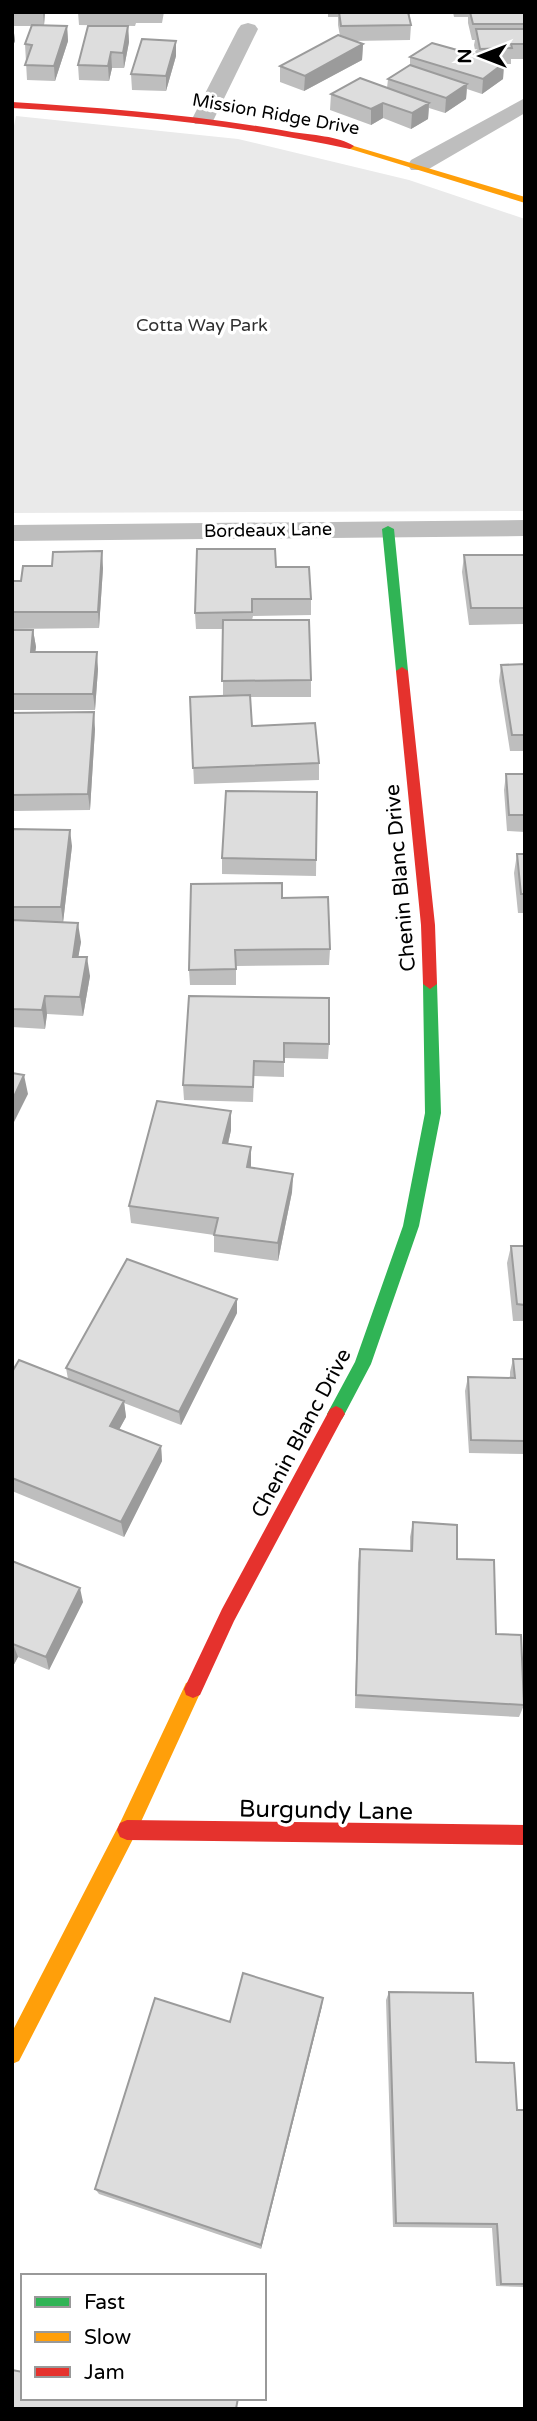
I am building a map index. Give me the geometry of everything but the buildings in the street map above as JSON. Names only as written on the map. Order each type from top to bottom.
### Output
[{"type":"street","points":[[203,119],[248,29]]},
{"type":"street","points":[[419,165],[525,104]]},
{"type":"street","name":"Mission Ridge Drive","points":[[12,105],[93,108],[203,119],[300,136],[419,165],[525,200]]},
{"type":"street","name":"Bordeaux Lane","points":[[12,533],[525,528]]},
{"type":"street","name":"Chenin Blanc Drive","points":[[12,2054],[127,1830],[228,1615],[363,1364],[411,1226],[433,1113],[428,925],[388,529]]},
{"type":"street","name":"Burgundy Lane","points":[[127,1830],[525,1835]]},
{"type":"green space","name":"Cotta Way Park","points":[[16,116],[238,139],[409,180],[525,219],[525,511],[12,513],[12,136]]},
{"type":"traffic: fast","points":[[388,529],[402,671]]},
{"type":"traffic: fast","points":[[336,1414],[363,1364],[411,1226],[433,1113],[430,984]]},
{"type":"traffic: slow","points":[[350,146],[525,200]]},
{"type":"traffic: slow","points":[[12,2054],[127,1830],[193,1689]]},
{"type":"traffic: jam","points":[[12,105],[182,118],[350,146]]},
{"type":"traffic: jam","points":[[402,671],[428,925],[430,984]]},
{"type":"traffic: jam","points":[[193,1689],[228,1615],[336,1414]]},
{"type":"traffic: jam","points":[[127,1830],[525,1835]]}]
